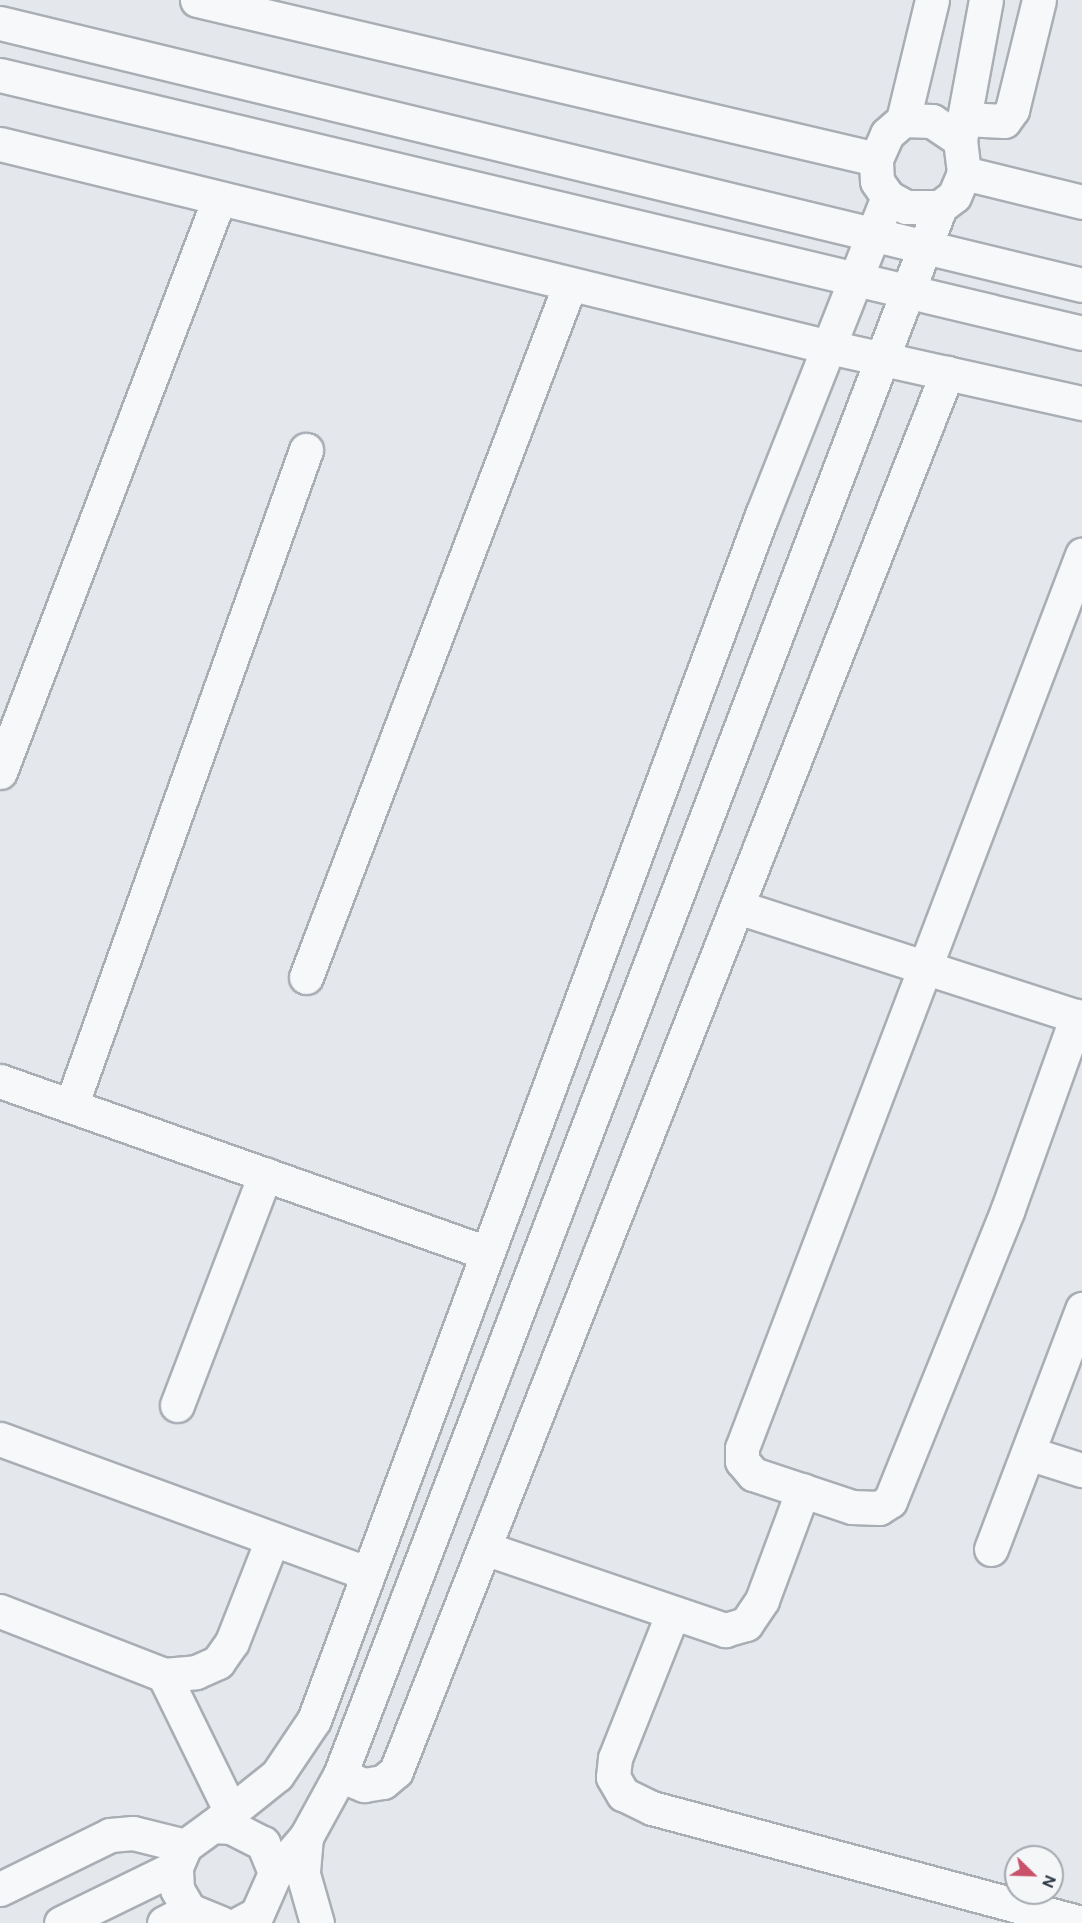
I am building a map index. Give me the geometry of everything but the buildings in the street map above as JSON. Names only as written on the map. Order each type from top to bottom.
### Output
[{"type":"street","points":[[197,0],[876,159]]},
{"type":"street","points":[[932,0],[903,120],[887,134],[876,159],[877,181],[888,197],[906,207],[940,207]]},
{"type":"street","points":[[180,1856],[177,1889],[221,1920],[275,1873],[306,1837],[340,1775],[911,294],[940,207],[954,196],[964,173],[962,130],[986,0]]},
{"type":"street","points":[[903,120],[932,121],[962,130],[1004,121],[1012,110],[1039,0]]},
{"type":"street","points":[[0,23],[871,237],[1082,285]]},
{"type":"street","points":[[0,75],[854,281],[1082,333]]},
{"type":"street","points":[[0,144],[569,287],[885,361],[1082,403]]},
{"type":"street","points":[[964,173],[1082,202]]},
{"type":"street","points":[[61,1923],[180,1856],[277,1775],[314,1720],[367,1573],[829,347],[888,197]]},
{"type":"street","points":[[0,772],[219,199]]},
{"type":"street","points":[[306,977],[569,287]]},
{"type":"street","points":[[340,1775],[364,1785],[382,1782],[396,1771],[947,373]]},
{"type":"street","points":[[71,1106],[306,450]]},
{"type":"street","points":[[738,907],[922,970],[1080,1017],[899,1485],[890,1501],[866,1509],[753,1474],[742,1461],[742,1448],[922,970],[1082,555]]},
{"type":"street","points":[[0,1081],[488,1253]]},
{"type":"street","points":[[177,1405],[265,1174]]},
{"type":"street","points":[[991,1549],[1082,1309]]},
{"type":"street","points":[[0,1439],[367,1573]]},
{"type":"street","points":[[1028,1453],[1082,1470]]},
{"type":"street","points":[[484,1548],[672,1615],[724,1630],[746,1624],[762,1600],[803,1490]]},
{"type":"street","points":[[0,1611],[164,1675],[196,1672],[218,1662],[232,1642],[272,1540]]},
{"type":"street","points":[[672,1615],[615,1758],[613,1777],[623,1794],[652,1808],[1080,1923]]},
{"type":"street","points":[[164,1675],[222,1819],[231,1827],[263,1843],[275,1873]]},
{"type":"street","points":[[0,1889],[110,1835],[133,1833],[180,1856]]},
{"type":"street","points":[[306,1837],[303,1874],[317,1923]]}]
